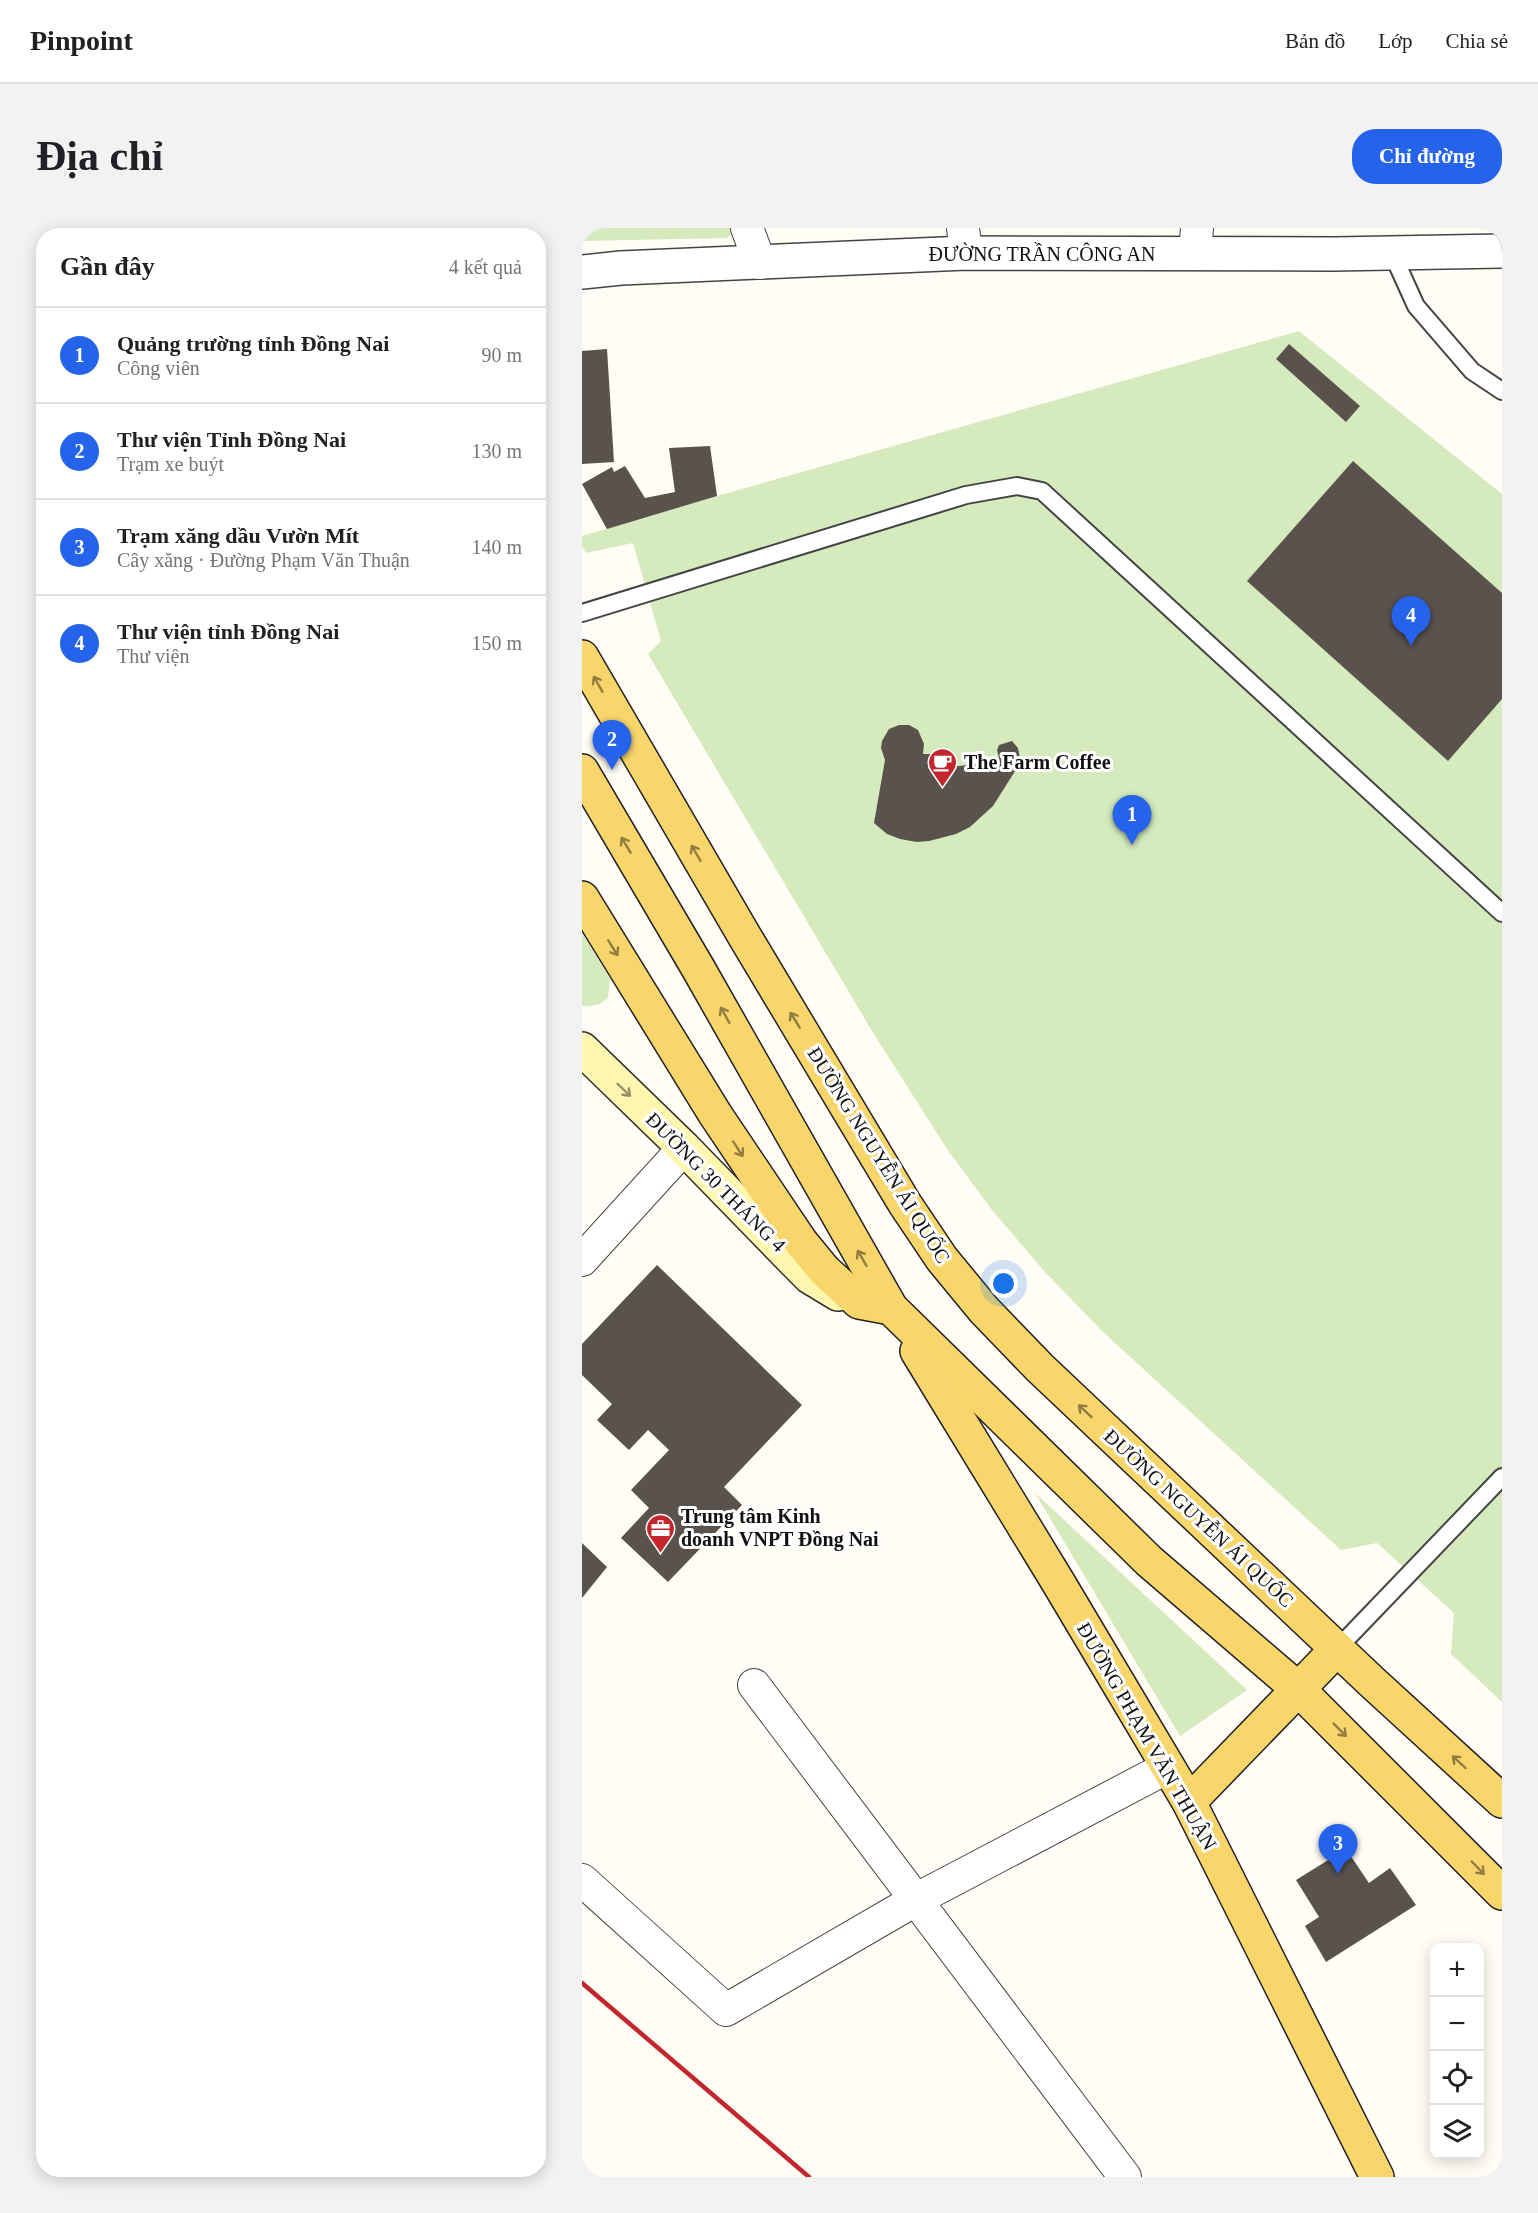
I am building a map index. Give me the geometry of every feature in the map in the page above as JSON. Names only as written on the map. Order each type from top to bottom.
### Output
[{"type":"main road","name":"ĐƯỜNG NGUYỄN ÁI QUỐC","points":[[582,657],[905,1204],[942,1259],[984,1310],[1318,1668],[1502,1893]]},
{"type":"main road","name":"ĐƯỜNG NGUYỄN ÁI QUỐC","points":[[582,771],[698,968],[891,1308],[1149,1561],[1257,1653],[1372,1682],[1502,1801]]},
{"type":"main road","points":[[582,898],[715,1114],[801,1242],[824,1270],[859,1302],[891,1308]]},
{"type":"main road","name":"ĐƯỜNG 30 THÁNG 4","points":[[582,1049],[684,1148],[810,1276],[828,1288],[859,1302]]},
{"type":"main road","points":[[684,1148],[715,1114]]},
{"type":"main road","name":"ĐƯỜNG PHẠM VĂN THUẬN","points":[[891,1308],[1189,1802],[1377,2177]]},
{"type":"main road","points":[[1189,1802],[1318,1668]]},
{"type":"street","points":[[747,228],[760,263]]},
{"type":"street","name":"ĐƯỜNG TRẦN CÔNG AN","points":[[582,272],[621,268],[760,263],[965,240],[1196,241],[1392,253],[1502,251]]},
{"type":"street","points":[[582,1260],[684,1148]]},
{"type":"street","points":[[754,1685],[1125,2177]]},
{"type":"street","points":[[582,1880],[726,2010],[917,1899],[1168,1767]]},
{"type":"lane","points":[[1392,253],[1416,306],[1472,371],[1502,391]]},
{"type":"lane","points":[[582,614],[966,495],[1017,486],[1042,491],[1502,913]]},
{"type":"lane","points":[[1318,1668],[1502,1477]]},
{"type":"green space","points":[[582,228],[731,228],[732,233],[727,238],[582,241]]},
{"type":"green space","points":[[1299,331],[1502,494],[1502,1702],[1451,1654],[1454,1613],[1377,1543],[1341,1550],[1103,1332],[1044,1271],[992,1210],[947,1149],[875,1036],[648,654],[661,641],[633,543],[586,553],[582,546],[582,536]]},
{"type":"green space","points":[[582,933],[610,979],[608,998],[593,1006],[582,1006]]},
{"type":"green space","points":[[1035,1493],[1247,1690],[1180,1736]]},
{"type":"building","points":[[1289,344],[1360,406],[1346,422],[1276,359]]},
{"type":"building","points":[[607,349],[614,462],[582,464],[582,351]]},
{"type":"building","points":[[710,446],[717,496],[607,529],[582,484],[612,467],[614,472],[625,466],[645,498],[675,492],[669,448]]},
{"type":"building","points":[[1353,461],[1502,593],[1502,699],[1448,761],[1247,581]]},
{"type":"building","name":"The Farm Coffee","points":[[899,725],[909,725],[918,730],[924,744],[923,754],[946,754],[948,767],[1000,762],[997,750],[999,745],[1012,741],[1018,748],[1020,758],[1017,768],[993,806],[970,827],[956,834],[929,841],[917,842],[900,839],[887,834],[874,823],[885,760],[881,748],[882,741],[889,729]]},
{"type":"building","points":[[657,1265],[802,1405],[724,1487],[742,1505],[668,1582],[621,1538],[649,1508],[631,1490],[669,1450],[648,1430],[629,1450],[597,1420],[612,1404],[582,1375],[582,1344]]},
{"type":"building","points":[[582,1543],[607,1567],[582,1598]]},
{"type":"building","points":[[1346,1849],[1369,1883],[1390,1868],[1416,1905],[1326,1962],[1305,1926],[1319,1917],[1296,1880]]},
{"type":"railway","points":[[582,1983],[809,2177]]},
{"type":"place","name":"Thư viện tỉnh Đồng Nai","points":[[1411,646]]},
{"type":"place","name":"Thư viện Tỉnh Đồng Nai","points":[[612,770]]},
{"type":"place","name":"The Farm Coffee","points":[[943,788]]},
{"type":"place","name":"Quảng trường tỉnh Đồng Nai","points":[[1132,845]]},
{"type":"place","name":"Trung tâm Kinh doanh VNPT Đồng Nai","points":[[660,1554]]},
{"type":"place","name":"Trạm xăng dầu Vườn Mít","points":[[1338,1874]]}]
